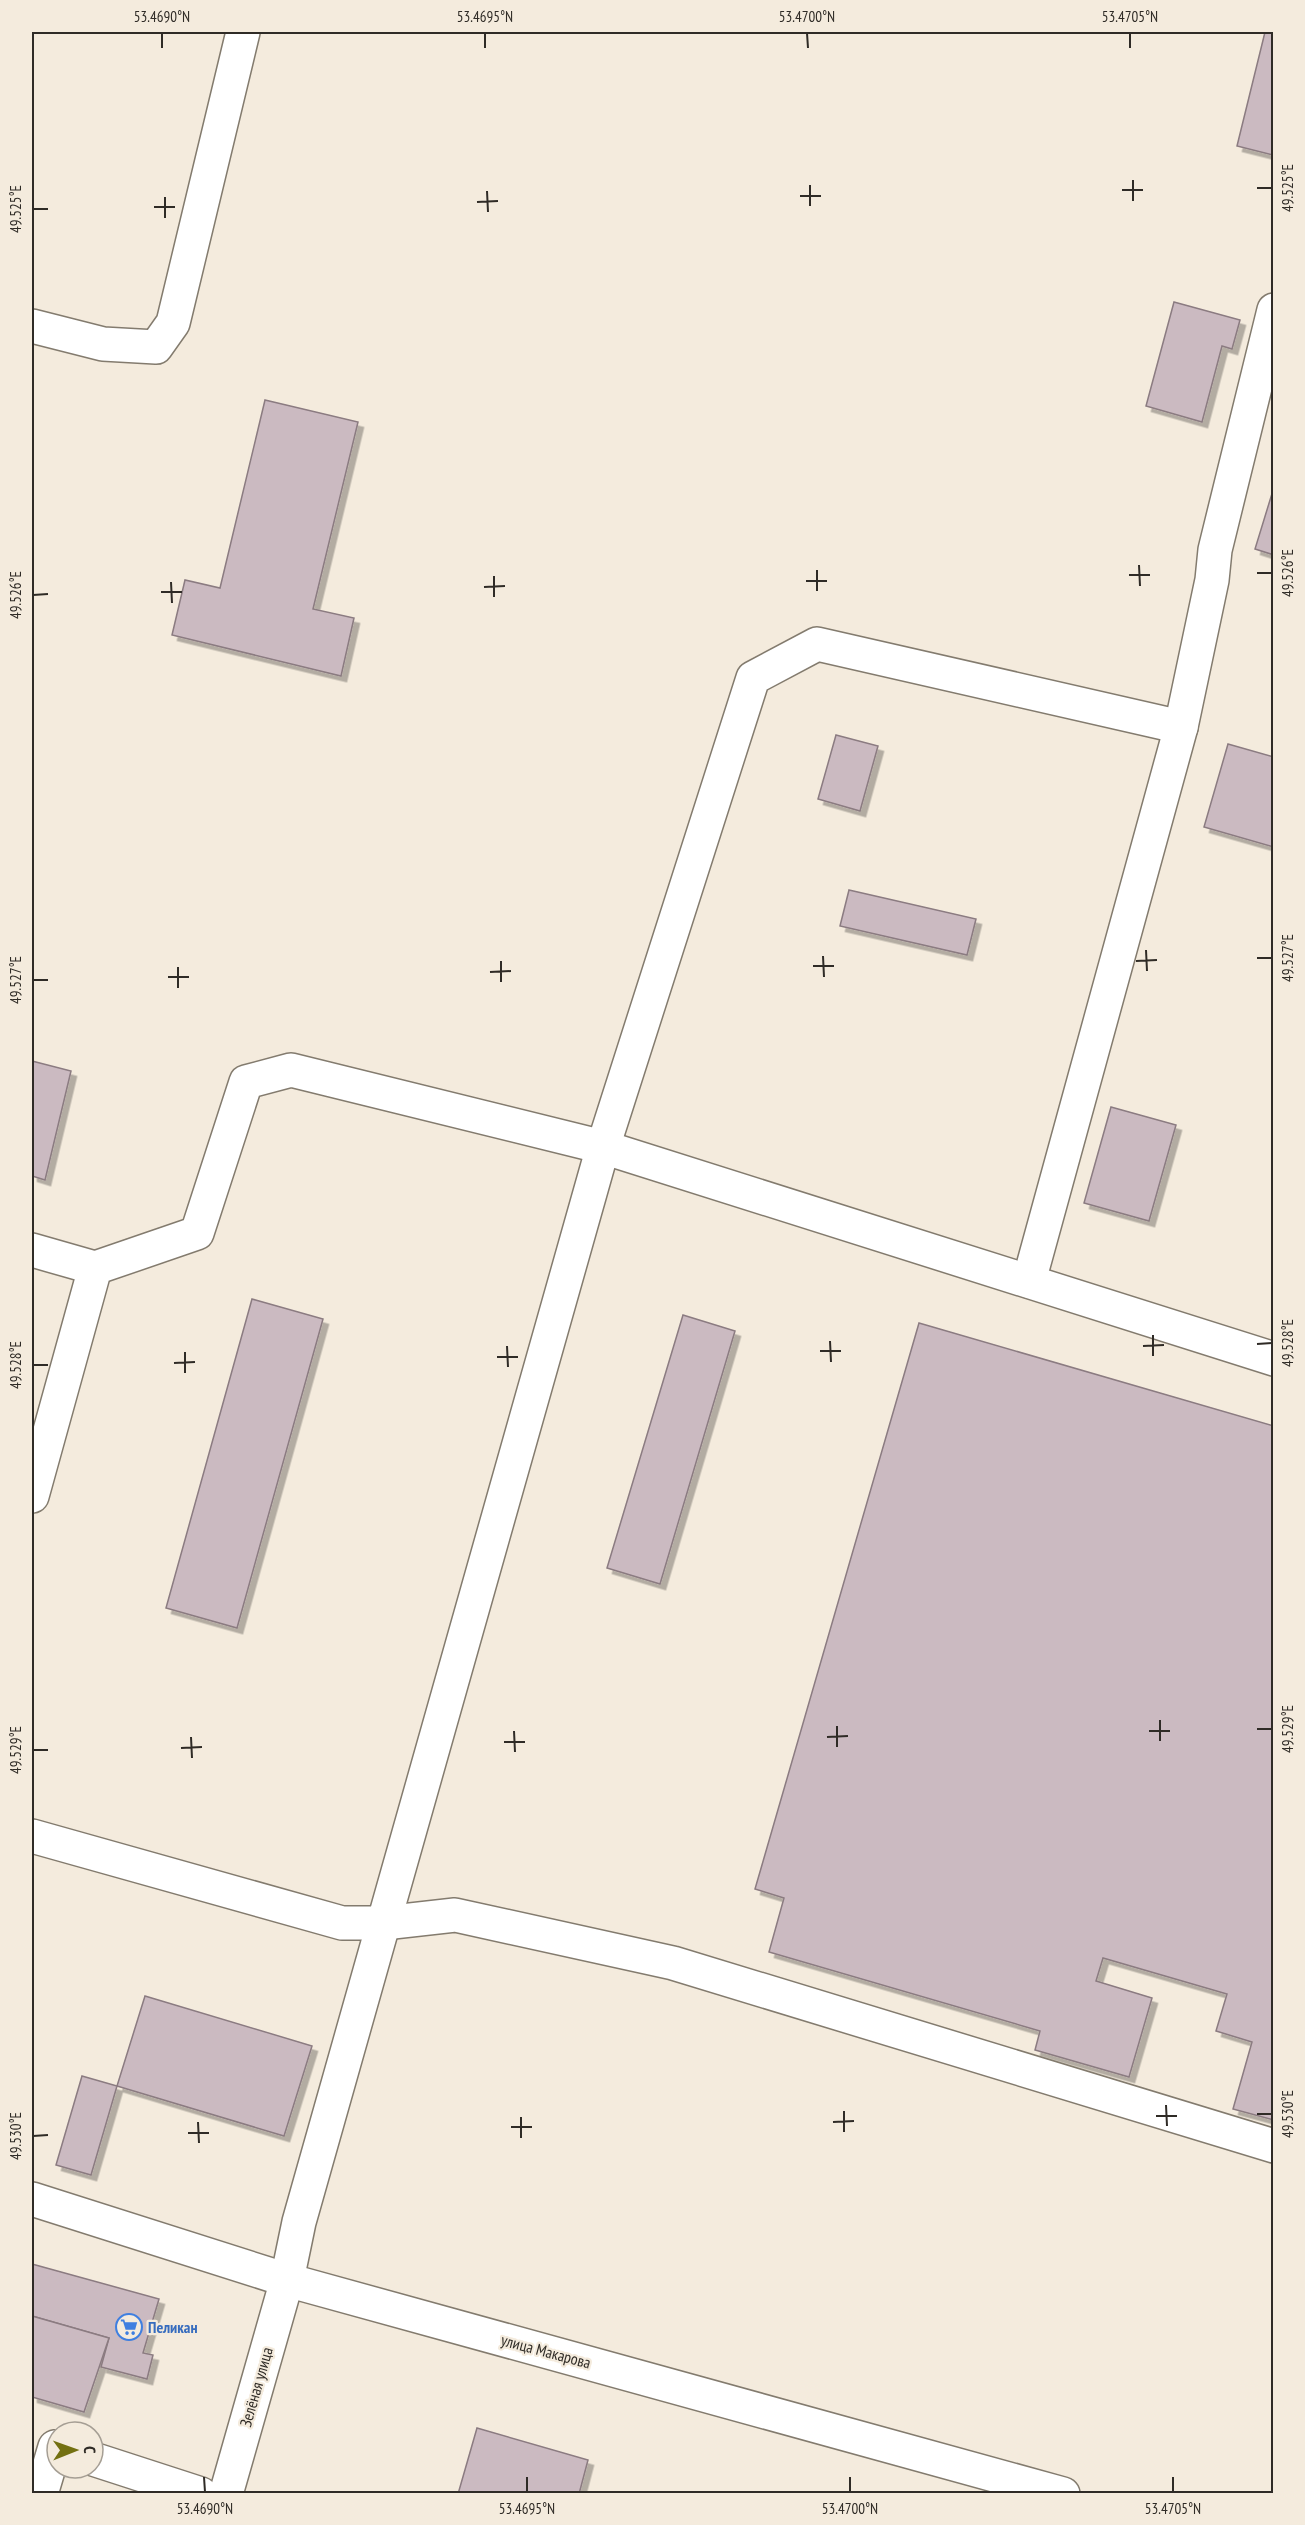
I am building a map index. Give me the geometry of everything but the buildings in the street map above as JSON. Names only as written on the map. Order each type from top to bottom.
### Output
[{"type":"street","points":[[32,326],[103,344],[156,347],[172,323],[243,32]]},
{"type":"street","points":[[1029,1281],[1181,728],[1212,580],[1215,550],[1272,318]]},
{"type":"street","name":"Зелёная улица","points":[[225,2493],[287,2280],[299,2222],[603,1147],[753,678],[817,644],[1181,728]]},
{"type":"street","points":[[32,1250],[95,1268],[198,1233],[246,1082],[291,1070],[603,1147],[1274,1359]]},
{"type":"street","points":[[32,1496],[95,1268]]},
{"type":"street","points":[[32,1836],[342,1923],[384,1923],[455,1915],[673,1963],[1274,2146]]},
{"type":"street","name":"улица Макарова","points":[[32,2199],[287,2280],[1063,2493]]},
{"type":"street","points":[[105,2463],[201,2493]]},
{"type":"street","points":[[41,2493],[45,2466]]},
{"type":"place","name":"Пеликан","points":[[129,2327]]}]
